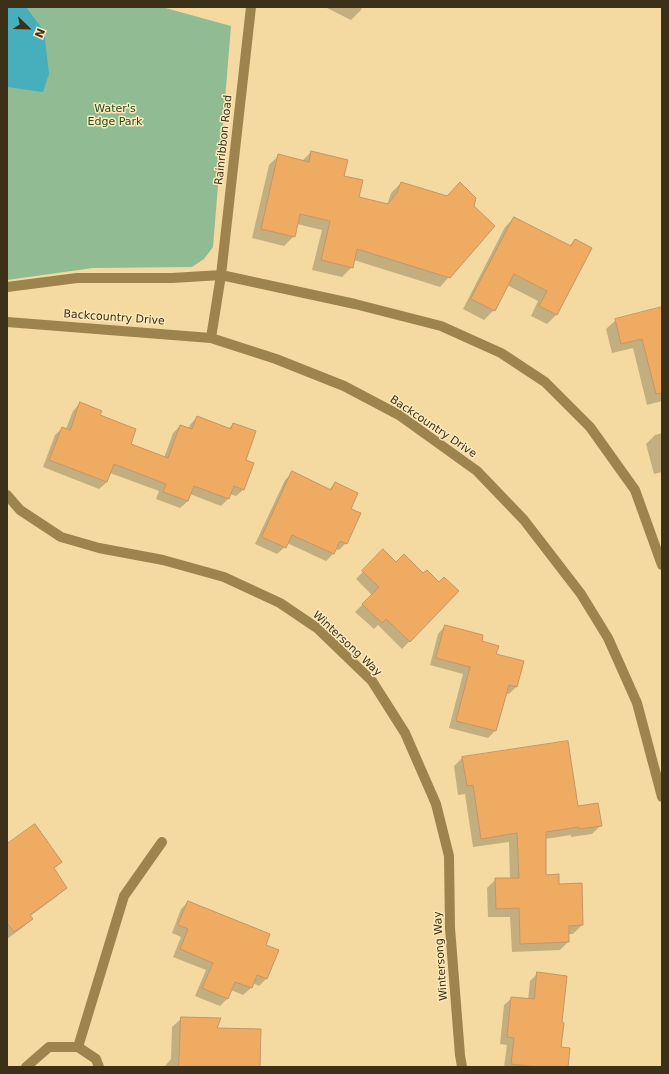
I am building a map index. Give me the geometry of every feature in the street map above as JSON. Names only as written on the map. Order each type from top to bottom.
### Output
[{"type":"street","name":"Rainribbon Road","points":[[211,338],[221,275],[251,7]]},
{"type":"street","points":[[7,286],[77,278],[172,278],[221,275],[355,304],[441,326],[501,353],[544,382],[590,427],[635,490],[662,565]]},
{"type":"street","name":"Backcountry Drive","points":[[7,322],[211,338],[276,359],[344,386],[399,415],[477,471],[524,520],[581,594],[608,638],[637,703],[662,797]]},
{"type":"street","name":"Wintersong Way","points":[[7,495],[20,510],[61,537],[99,548],[163,560],[224,577],[280,603],[316,628],[372,681],[406,733],[436,804],[449,856],[450,928],[462,1067]]},
{"type":"street","points":[[78,1047],[124,896],[162,842]]},
{"type":"street","points":[[26,1067],[49,1047],[78,1047],[96,1059],[99,1067]]},
{"type":"green space","name":"Water's Edge Park","points":[[7,7],[162,7],[231,26],[213,247],[204,259],[192,267],[93,268],[7,280]]},
{"type":"water","points":[[7,7],[26,7],[44,31],[49,74],[43,92],[7,87]]},
{"type":"building","points":[[311,151],[348,160],[344,176],[363,180],[359,197],[388,204],[397,193],[401,182],[447,196],[460,182],[476,198],[474,206],[495,226],[450,278],[357,249],[353,268],[321,260],[330,221],[300,214],[295,237],[261,229],[278,154],[309,162]]},
{"type":"building","points":[[514,217],[571,246],[575,239],[592,248],[557,315],[539,306],[547,291],[514,274],[495,311],[471,299]]},
{"type":"building","points":[[662,307],[662,393],[656,394],[642,339],[621,344],[615,319]]},
{"type":"building","points":[[80,402],[102,411],[100,415],[136,429],[131,444],[168,458],[180,425],[192,429],[197,416],[231,429],[233,423],[256,431],[246,460],[254,463],[244,490],[234,486],[229,499],[194,486],[188,501],[163,492],[166,484],[114,464],[107,482],[49,460],[62,427],[70,430]]},
{"type":"building","points":[[292,471],[331,490],[335,482],[358,493],[351,509],[361,513],[347,544],[340,541],[334,554],[292,535],[286,548],[262,537]]},
{"type":"building","points":[[383,549],[396,562],[404,554],[423,573],[427,570],[439,582],[444,577],[459,591],[410,642],[386,619],[382,623],[362,604],[379,587],[362,571]]},
{"type":"building","points":[[445,625],[483,635],[482,641],[499,646],[496,654],[524,661],[517,687],[509,685],[496,731],[456,721],[470,667],[436,658]]},
{"type":"building","points":[[568,741],[578,806],[598,803],[602,826],[579,829],[579,827],[546,832],[546,875],[559,874],[559,884],[582,883],[583,925],[569,926],[569,942],[520,944],[519,908],[496,909],[495,878],[519,878],[517,833],[481,839],[473,785],[467,786],[462,757]]},
{"type":"building","points":[[35,824],[62,862],[54,868],[67,888],[30,915],[33,919],[14,932],[7,923],[7,844]]},
{"type":"building","points":[[188,901],[270,934],[266,945],[279,950],[267,979],[257,975],[252,988],[235,982],[228,999],[202,988],[213,963],[180,949],[188,929],[178,925]]},
{"type":"building","points":[[537,972],[567,976],[561,1047],[570,1048],[568,1067],[537,1067],[511,1064],[514,1038],[507,1037],[511,997],[534,999]]},
{"type":"building","points":[[181,1017],[221,1018],[217,1028],[261,1029],[260,1067],[179,1067]]}]
